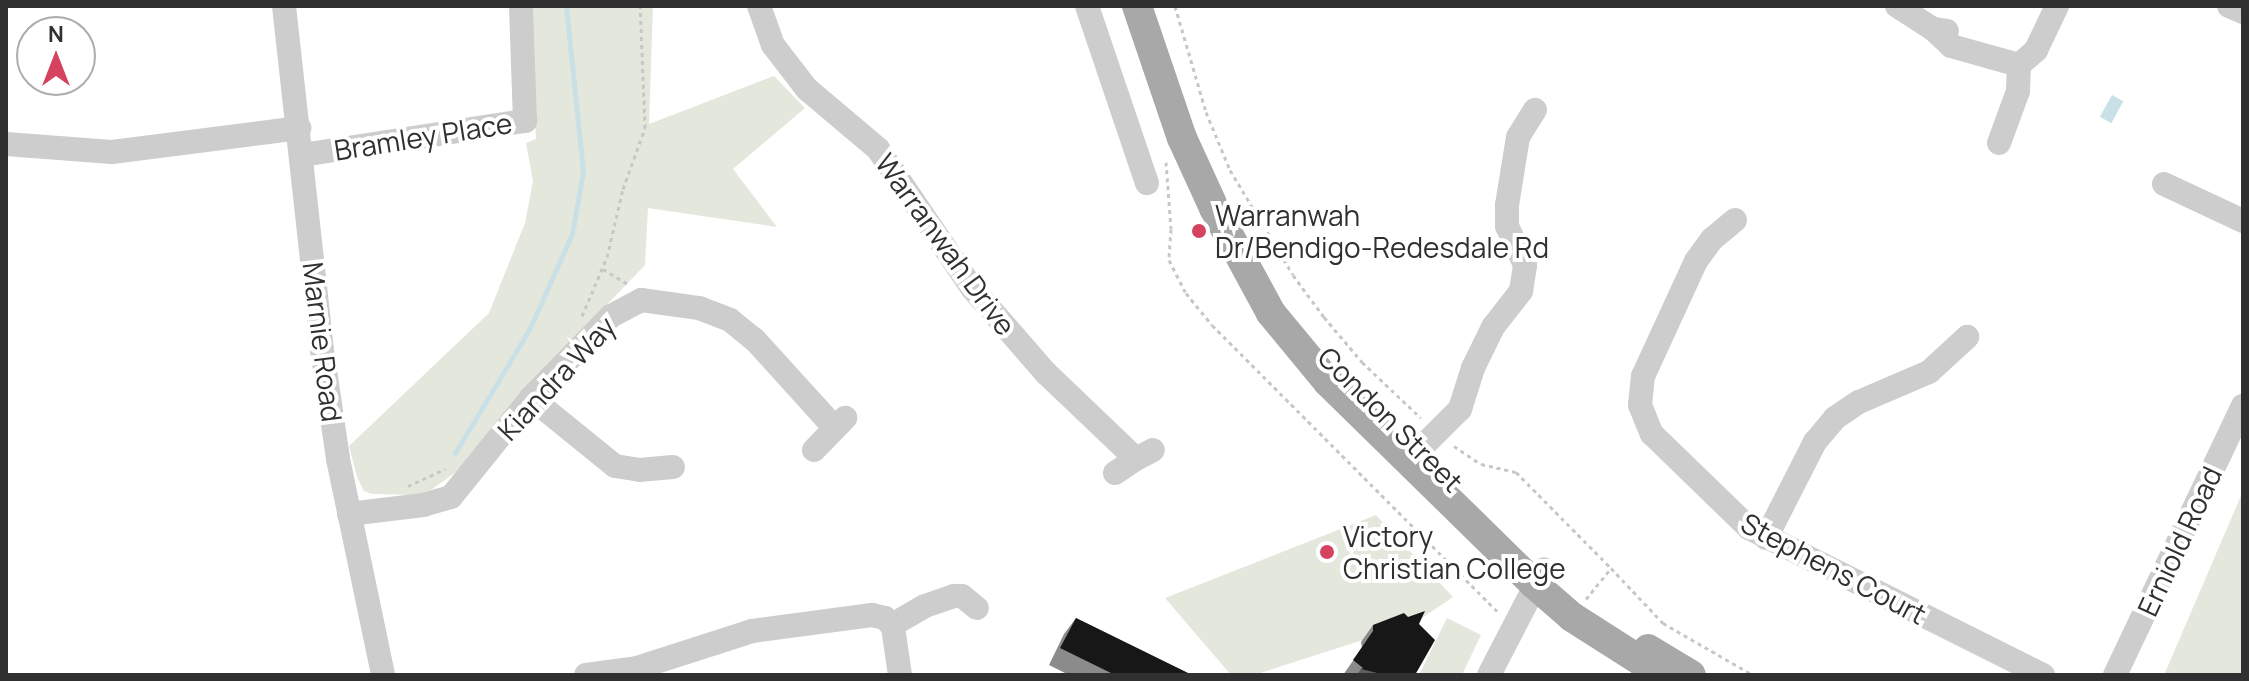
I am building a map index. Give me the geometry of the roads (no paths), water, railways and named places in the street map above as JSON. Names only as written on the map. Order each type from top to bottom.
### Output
[{"type":"main road","name":"Condon Street","points":[[1137,6],[1182,138],[1226,230],[1271,313],[1328,382],[1539,576],[1691,675]]},
{"type":"main road","name":"Condon Street","points":[[1226,230],[1295,321],[1429,441],[1572,617],[1663,675]]},
{"type":"street","name":"Marnie Road","points":[[284,6],[322,350],[349,514],[383,675]]},
{"type":"street","name":"Bramley Place","points":[[302,155],[525,121],[521,6]]},
{"type":"street","name":"Warranwah Drive","points":[[759,6],[773,45],[807,89],[878,149],[894,168],[972,288],[1046,373],[1144,455],[1115,473]]},
{"type":"street","points":[[1087,6],[1147,183]]},
{"type":"street","points":[[1897,6],[1933,29],[1977,40],[1986,53],[2019,65]]},
{"type":"street","points":[[1996,147],[2018,91],[2019,65],[2036,50],[2057,6]]},
{"type":"street","points":[[2229,6],[2243,12]]},
{"type":"street","points":[[1429,441],[1460,409],[1473,368],[1488,336],[1514,304],[1525,279],[1525,265],[1509,233],[1506,211],[1518,137],[1535,110]]},
{"type":"street","points":[[6,144],[112,152],[299,128]]},
{"type":"street","points":[[2164,184],[2243,221]]},
{"type":"street","name":"Stephens Court","points":[[1735,220],[1712,239],[1696,261],[1643,376],[1640,405],[1652,434],[1729,512],[1766,538],[2043,675]]},
{"type":"street","name":"Kiandra Way","points":[[349,514],[423,505],[451,497],[531,398],[611,316],[632,301],[699,308],[730,320],[755,340],[839,422],[814,450]]},
{"type":"street","points":[[1766,538],[1815,442],[1835,418],[1859,402],[1929,372],[1967,337]]},
{"type":"street","points":[[531,398],[615,466],[675,469]]},
{"type":"street","name":"Erniold Road","points":[[2115,675],[2243,406]]},
{"type":"street","points":[[1489,675],[1539,576]]},
{"type":"street","points":[[892,625],[925,606],[954,596],[962,596],[977,608]]},
{"type":"street","points":[[586,675],[637,668],[765,629],[872,615],[885,618],[892,625],[900,675]]},
{"type":"water","points":[[2112,95],[2123,101],[2111,123],[2100,117]]},
{"type":"waterway","points":[[455,453],[529,330],[572,234],[583,171],[566,6]]},
{"type":"place","name":"Warranwah Dr/Bendigo-Redesdale Rd","points":[[1199,231]]},
{"type":"place","name":"Victory Christian College","points":[[1327,552]]}]
